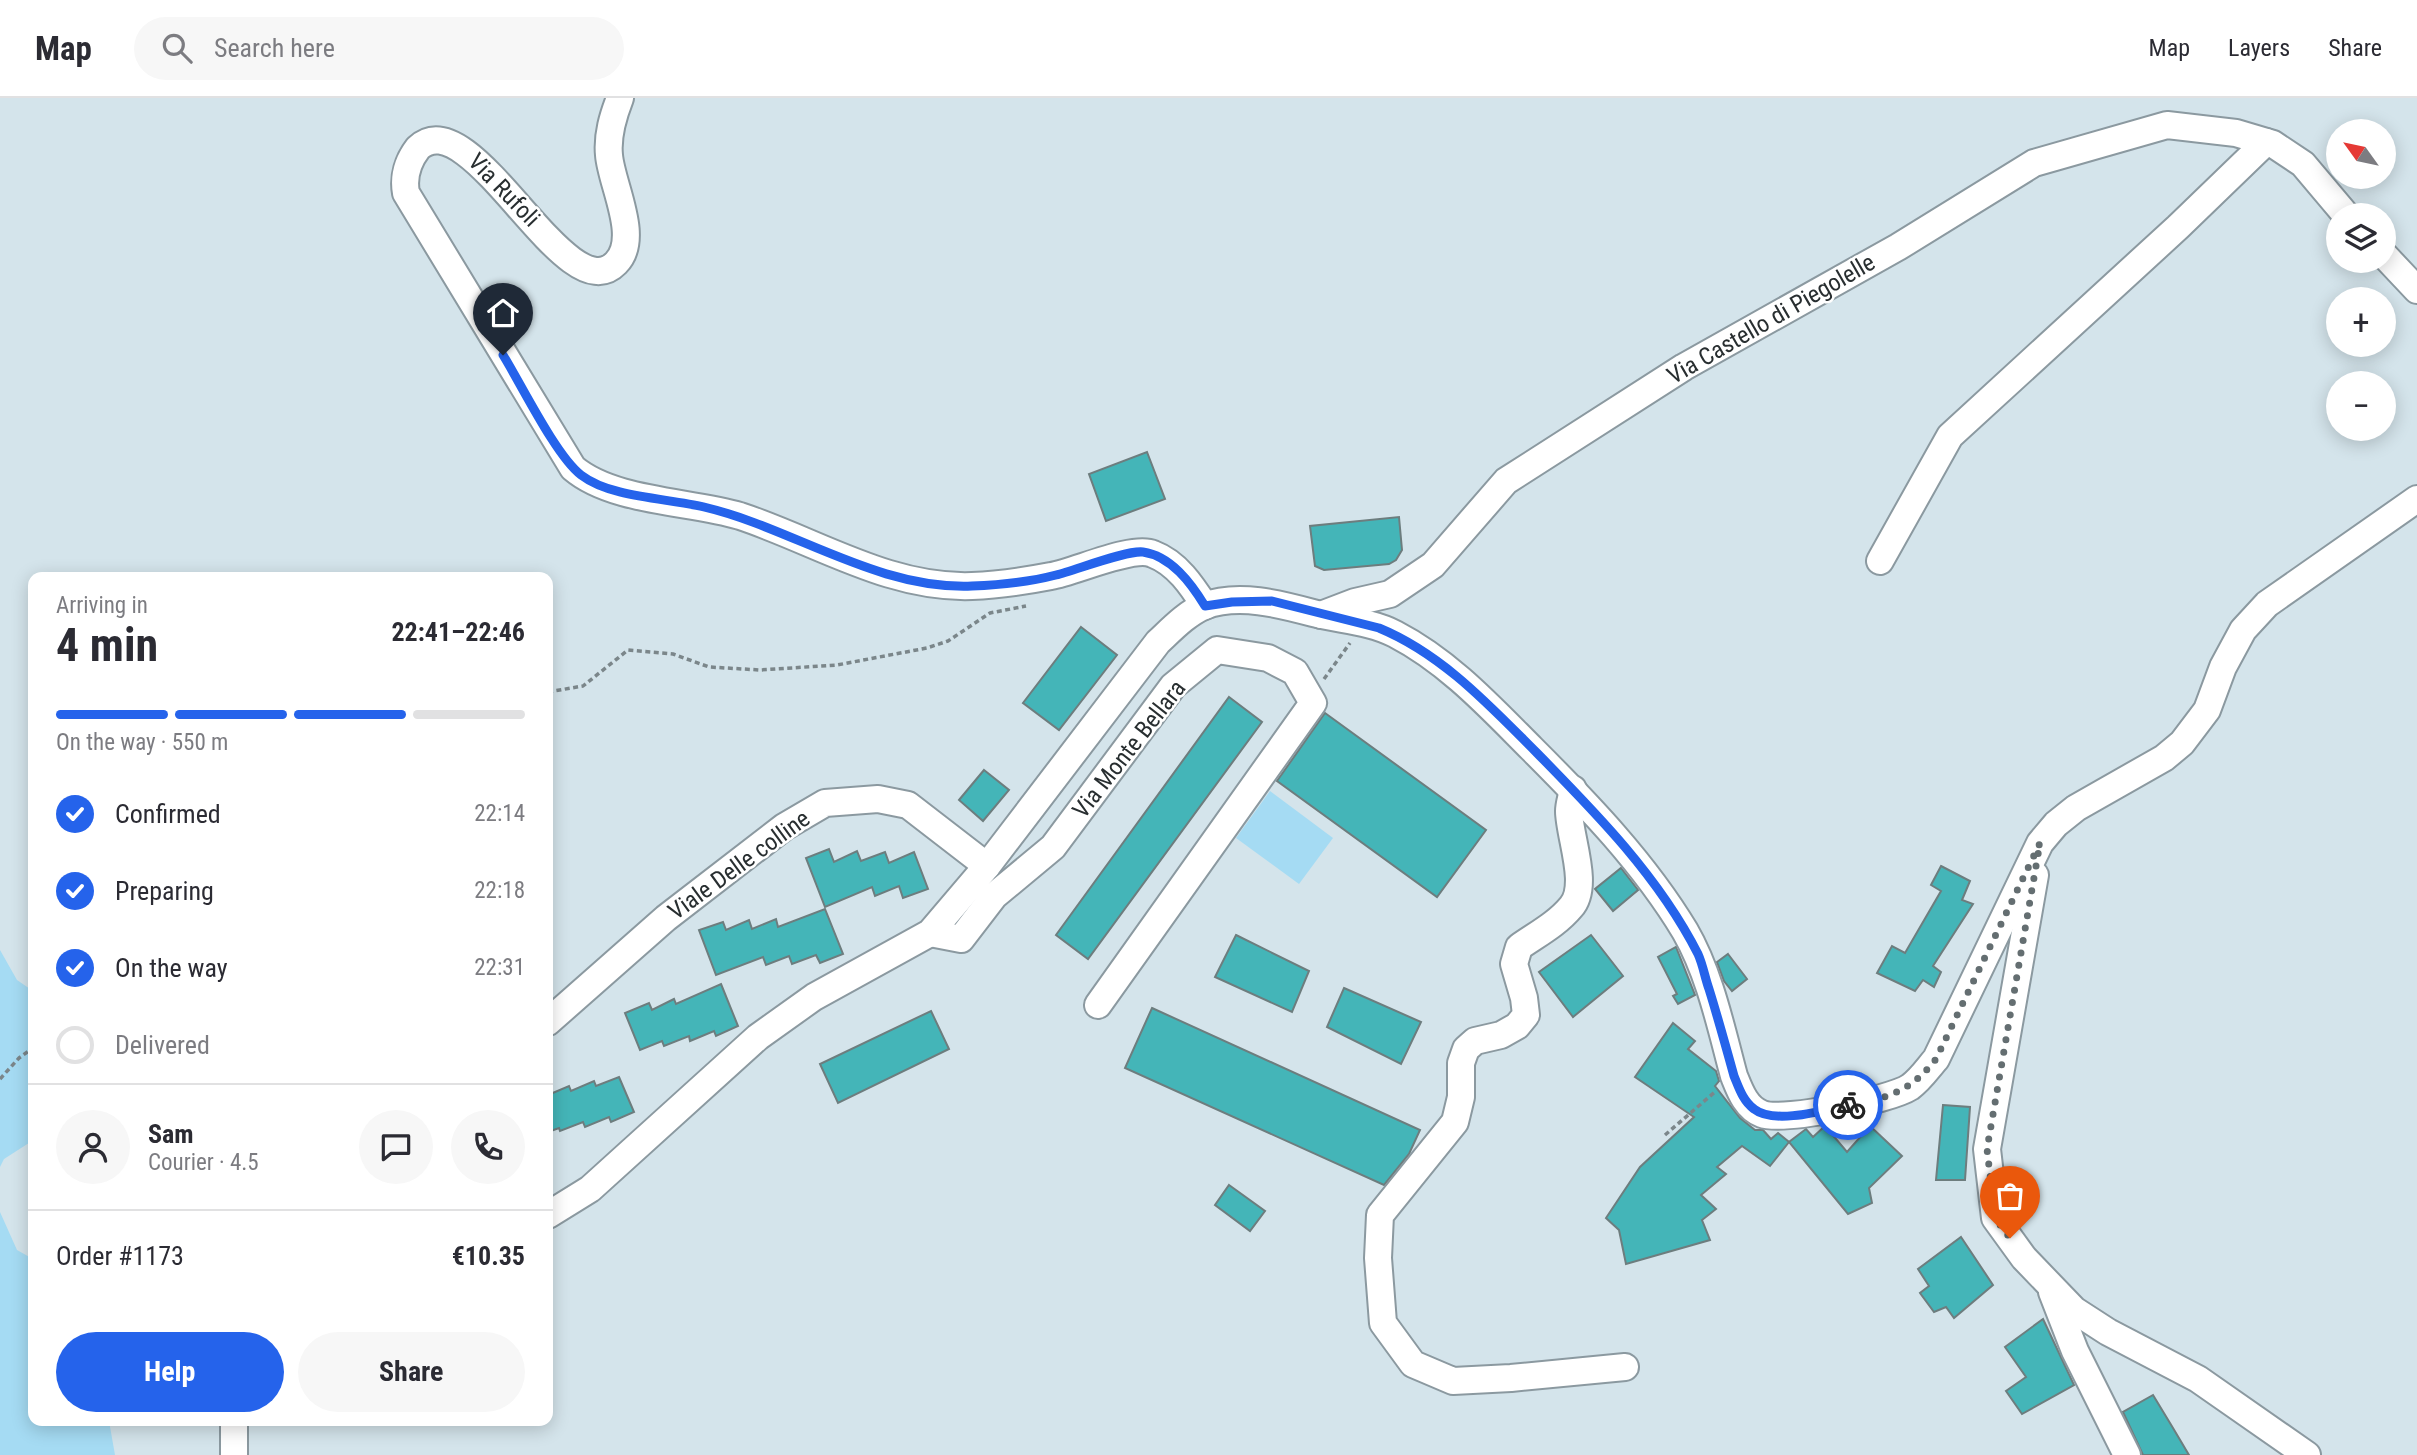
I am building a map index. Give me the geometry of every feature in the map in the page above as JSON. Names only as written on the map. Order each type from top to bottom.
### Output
[{"type":"street","name":"Via Rufoli","points":[[620,98],[611,126],[608,153],[624,216],[625,237],[619,260],[605,271],[589,271],[569,258],[501,180],[453,142],[436,139],[422,145],[410,163],[405,177],[406,193],[573,468],[598,483],[741,517],[875,569],[931,584],[969,586],[1007,583],[1053,576],[1138,551],[1153,554],[1188,580],[1205,606]]},
{"type":"street","name":"Via Castello di Piegolelle","points":[[1321,615],[1355,602],[1390,594],[1433,565],[1507,481],[1684,367],[1898,247],[2034,163],[2167,125],[2236,133],[2266,142],[2303,164],[2336,203]]},
{"type":"street","points":[[1880,561],[1950,436],[2178,227],[2266,142]]},
{"type":"street","points":[[2396,268],[2417,290]]},
{"type":"street","points":[[553,1212],[590,1189],[758,1037],[814,997],[930,933],[987,866],[1158,642],[1181,620],[1205,606],[1232,602],[1272,601],[1364,624],[1394,634],[1455,674],[1573,789],[1631,855],[1684,930],[1699,957],[1734,1076],[1742,1095],[1753,1109],[1765,1115],[1800,1115],[1900,1092],[1911,1086],[1936,1059],[2040,843],[2070,812],[2164,758],[2182,743],[2207,710],[2224,667],[2244,630],[2267,604],[2417,499]]},
{"type":"street","name":"Via Monte Bellara","points":[[930,933],[961,939],[994,896],[1053,847],[1173,686],[1217,650],[1268,658],[1294,672],[1311,698]]},
{"type":"street","points":[[1098,1006],[1313,702],[1311,698]]},
{"type":"street","points":[[1573,789],[1569,811],[1577,853],[1577,890],[1573,905],[1555,922],[1519,947],[1514,964],[1526,1015],[1517,1026],[1501,1035],[1475,1041],[1466,1049],[1461,1063],[1461,1097],[1455,1122],[1380,1215],[1378,1258],[1382,1324],[1413,1364],[1454,1381],[1625,1367]]},
{"type":"street","name":"Viale Delle colline","points":[[553,1018],[666,918],[784,827],[825,803],[878,799],[908,805],[987,866]]},
{"type":"street","points":[[2040,843],[1987,1149],[1995,1218],[2024,1258],[2074,1310],[2108,1332],[2198,1379],[2307,1455]]},
{"type":"street","points":[[2049,1284],[2075,1351],[2127,1455]]},
{"type":"street","points":[[234,1426],[234,1455]]},
{"type":"path","points":[[553,691],[583,686],[628,650],[673,654],[709,667],[760,670],[837,665],[927,648],[948,641],[990,613],[1027,606]]},
{"type":"path","points":[[1311,698],[1364,624]]},
{"type":"path","points":[[0,1079],[28,1052]]},
{"type":"path","points":[[1665,1135],[1734,1076]]},
{"type":"shaded area","points":[[1270,791],[1333,838],[1299,884],[1236,838]]},
{"type":"shaded area","points":[[0,950],[17,980],[28,988],[28,1144],[4,1159],[0,1167]]},
{"type":"shaded area","points":[[0,1212],[17,1250],[28,1256],[28,1426],[110,1426],[115,1455],[0,1455]]},
{"type":"building","points":[[1147,452],[1165,499],[1106,521],[1089,474]]},
{"type":"building","points":[[1399,517],[1402,550],[1396,560],[1389,564],[1324,570],[1315,566],[1310,526]]},
{"type":"building","points":[[1081,627],[1117,655],[1059,730],[1023,703]]},
{"type":"building","points":[[1229,697],[1262,722],[1088,959],[1056,935]]},
{"type":"building","points":[[1325,713],[1486,830],[1437,897],[1277,781]]},
{"type":"building","points":[[984,770],[1009,790],[983,821],[959,800]]},
{"type":"building","points":[[829,849],[834,862],[857,851],[861,861],[885,852],[889,863],[914,852],[928,889],[903,898],[899,886],[875,896],[872,887],[825,907],[806,858]]},
{"type":"building","points":[[1941,866],[1970,881],[1962,900],[1973,904],[1933,966],[1941,972],[1934,987],[1923,980],[1915,991],[1877,973],[1892,946],[1905,953],[1941,891],[1931,885]]},
{"type":"building","points":[[1621,868],[1638,890],[1613,911],[1595,889]]},
{"type":"building","points":[[825,909],[843,954],[820,963],[816,955],[792,964],[789,956],[766,965],[763,957],[716,975],[699,930],[723,922],[726,930],[749,920],[752,929],[776,919],[778,927]]},
{"type":"building","points":[[1236,935],[1309,971],[1292,1012],[1215,977]]},
{"type":"building","points":[[1591,935],[1623,976],[1573,1017],[1539,972]]},
{"type":"building","points":[[1676,947],[1695,995],[1678,1004],[1673,996],[1677,994],[1658,957]]},
{"type":"building","points":[[1728,954],[1747,979],[1732,991],[1724,981],[1717,962]]},
{"type":"building","points":[[721,984],[738,1026],[716,1036],[714,1031],[690,1041],[689,1036],[664,1046],[662,1041],[640,1050],[625,1013],[649,1003],[652,1010],[674,999],[676,1004]]},
{"type":"building","points":[[1344,988],[1421,1022],[1401,1064],[1327,1027]]},
{"type":"building","points":[[1152,1008],[1420,1130],[1409,1154],[1384,1185],[1125,1068]]},
{"type":"building","points":[[931,1011],[949,1049],[838,1103],[820,1064]]},
{"type":"building","points":[[1673,1023],[1695,1041],[1688,1049],[1716,1071],[1719,1081],[1715,1086],[1740,1118],[1755,1130],[1763,1130],[1771,1139],[1778,1133],[1789,1142],[1770,1166],[1742,1146],[1717,1167],[1726,1174],[1701,1195],[1716,1209],[1702,1220],[1710,1240],[1626,1264],[1619,1230],[1606,1218],[1640,1167],[1694,1117],[1635,1077]]},
{"type":"building","points":[[619,1077],[634,1112],[611,1122],[609,1117],[585,1127],[583,1122],[560,1131],[559,1128],[553,1130],[553,1093],[569,1086],[571,1091],[594,1081],[596,1086]]},
{"type":"building","points":[[1943,1105],[1970,1107],[1965,1180],[1936,1180]]},
{"type":"building","points":[[1825,1126],[1847,1152],[1870,1126],[1902,1156],[1869,1188],[1872,1203],[1848,1214],[1789,1142],[1806,1129],[1813,1137]]},
{"type":"building","points":[[1229,1185],[1265,1211],[1250,1231],[1215,1205]]},
{"type":"building","points":[[1961,1237],[1993,1285],[1954,1318],[1946,1307],[1934,1312],[1920,1293],[1929,1286],[1918,1269]]},
{"type":"building","points":[[2043,1319],[2074,1385],[2022,1414],[2006,1391],[2026,1377],[2005,1347]]},
{"type":"building","points":[[2153,1395],[2189,1455],[2143,1455],[2123,1412]]},
{"type":"way so far","points":[[1848,1105],[1900,1092],[1923,1075],[1936,1059],[2040,843],[1987,1149],[1995,1218],[2010,1238]]},
{"type":"route","points":[[503,355],[573,468],[583,477],[622,491],[702,506],[741,517],[875,569],[931,584],[969,586],[1053,576],[1138,551],[1153,554],[1188,580],[1205,606],[1272,601],[1394,634],[1455,674],[1483,699],[1573,789],[1654,885],[1699,957],[1734,1076],[1742,1095],[1753,1109],[1765,1115],[1800,1115],[1848,1105]]}]
